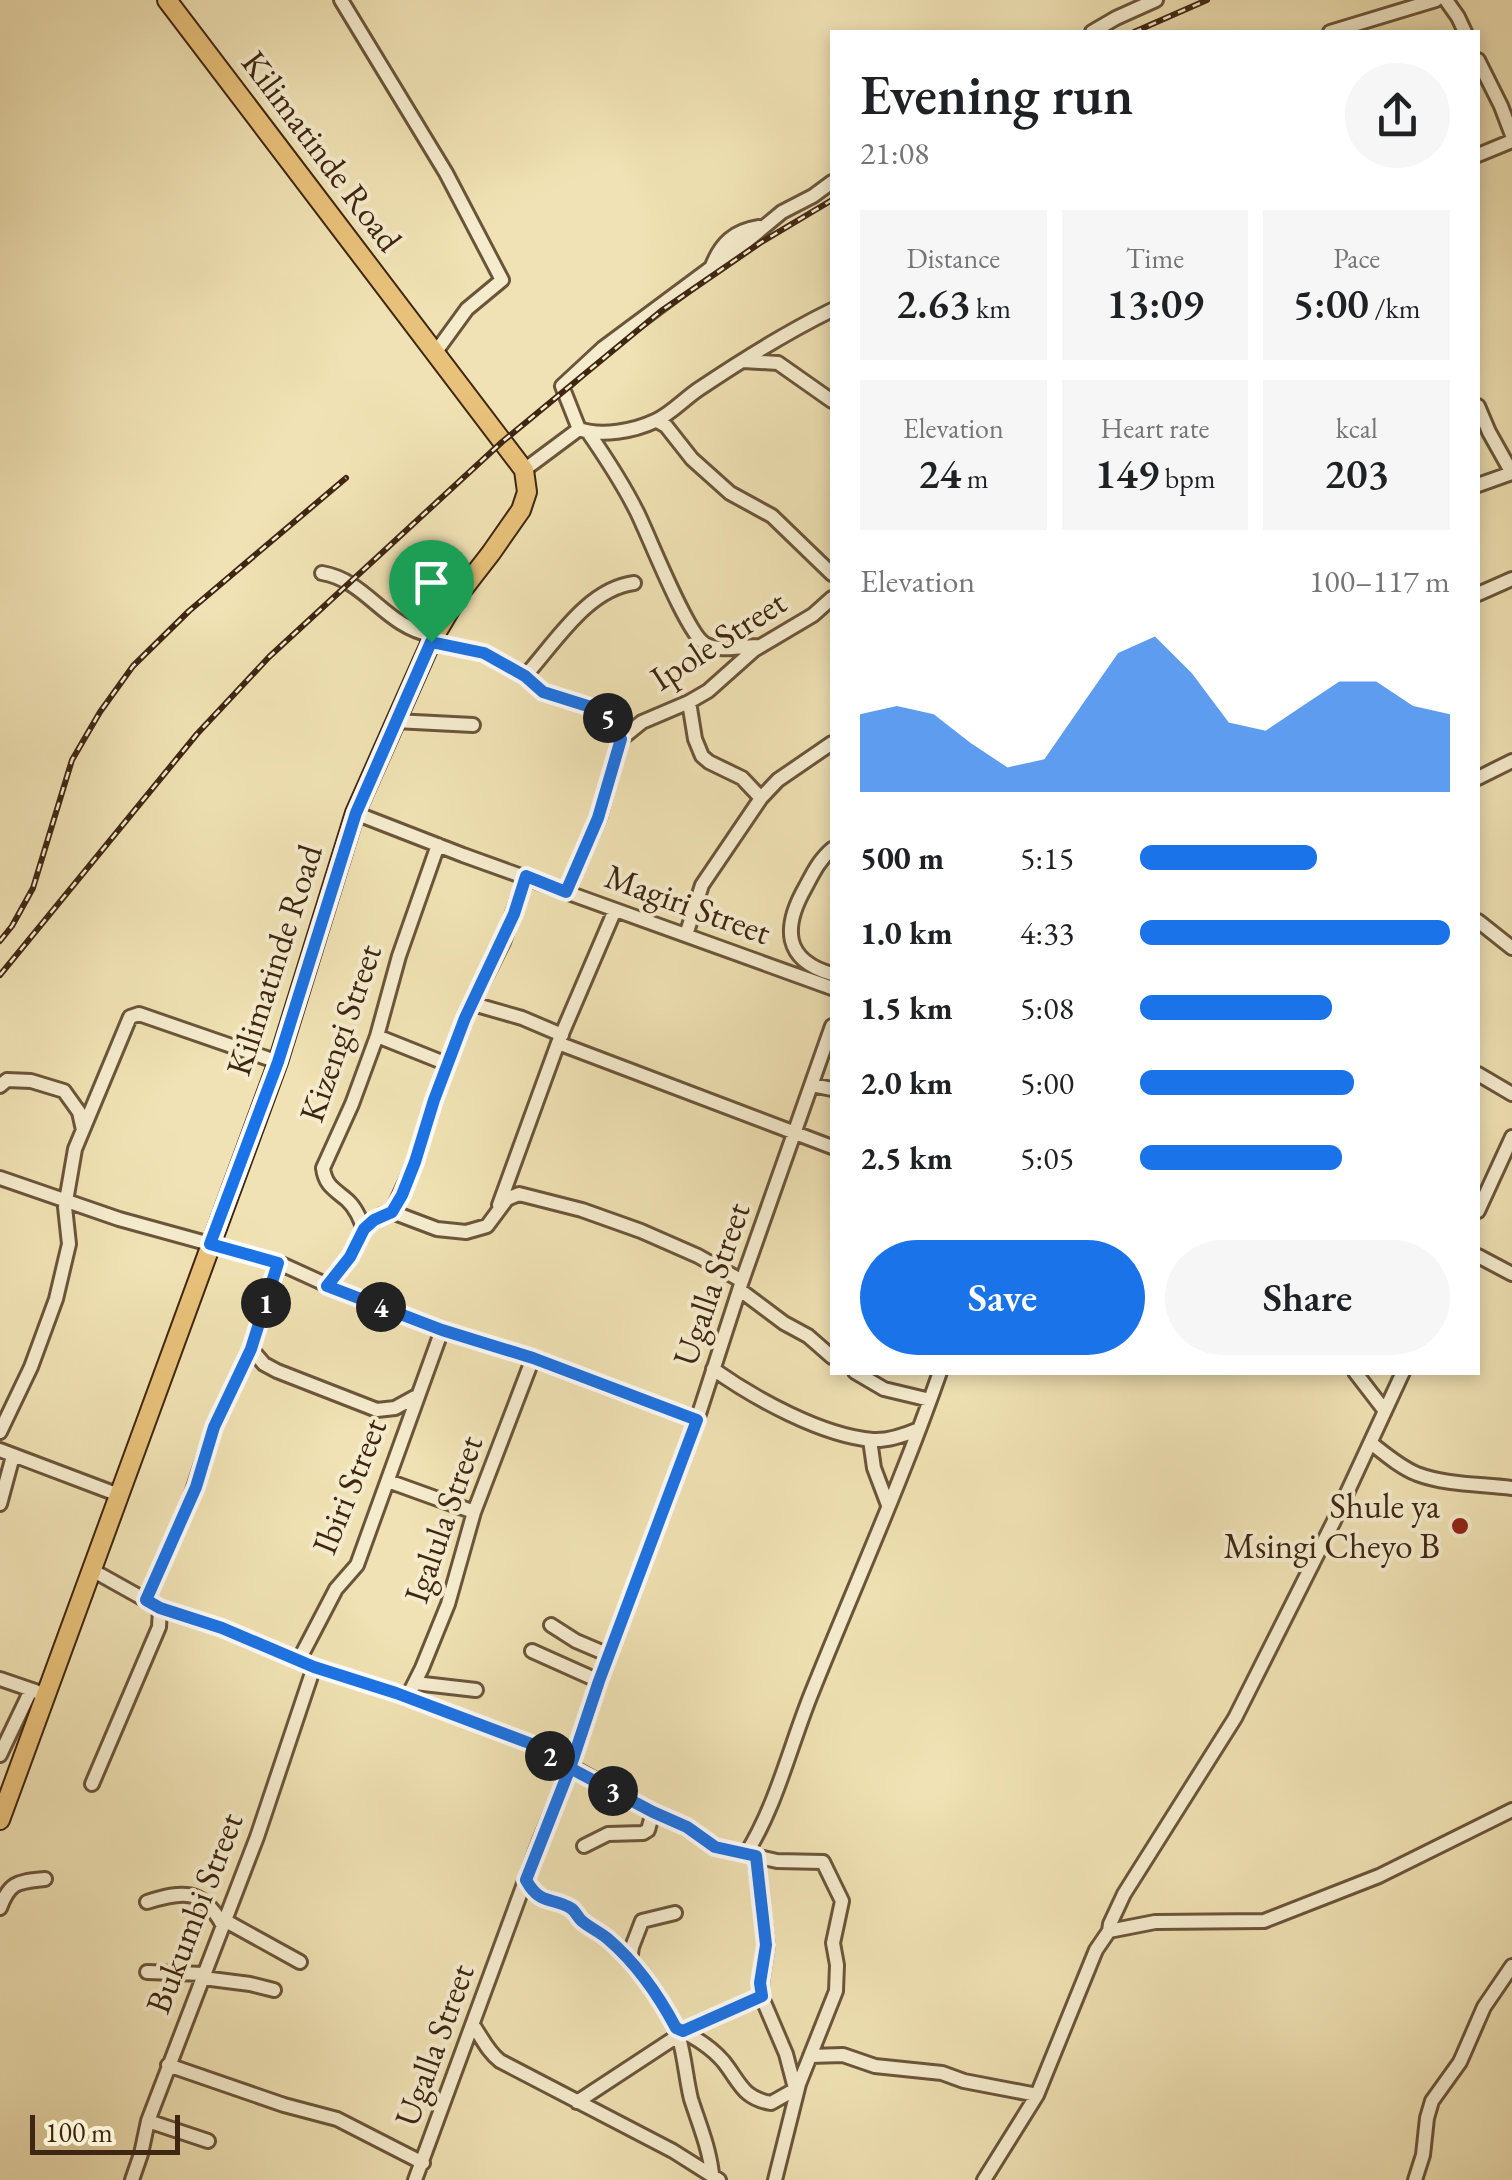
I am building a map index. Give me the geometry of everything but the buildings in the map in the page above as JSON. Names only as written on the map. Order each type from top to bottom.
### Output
[{"type":"main road","name":"Kilimatinde Road","points":[[0,1820],[38,1692],[92,1570],[278,1062],[356,813],[433,639],[460,593],[521,510],[527,492],[524,470],[167,0]]},
{"type":"street","points":[[341,0],[446,173],[502,280],[467,309],[435,353]]},
{"type":"street","points":[[1095,30],[1156,0]]},
{"type":"street","points":[[1337,30],[1436,0]]},
{"type":"street","points":[[1446,0],[1464,30]]},
{"type":"street","points":[[1480,64],[1512,138],[1480,153]]},
{"type":"street","points":[[762,646],[708,646],[700,642],[627,493],[584,430],[562,386],[603,348],[763,226],[830,183]]},
{"type":"street","points":[[524,470],[584,430],[622,431],[657,421],[768,343],[830,311]]},
{"type":"street","points":[[743,361],[778,363],[830,400]]},
{"type":"street","points":[[1480,411],[1512,473],[1480,484]]},
{"type":"street","points":[[657,421],[730,493],[772,516],[830,572]]},
{"type":"street","points":[[322,573],[351,583],[401,625],[433,639],[484,653],[525,676],[543,692],[605,714],[621,739],[598,818],[566,892]]},
{"type":"street","points":[[1480,593],[1512,579]]},
{"type":"street","points":[[525,676],[578,614],[620,584],[634,583]]},
{"type":"street","name":"Ipole Street","points":[[621,739],[642,722],[708,691],[737,664],[830,600]]},
{"type":"street","points":[[689,702],[702,756],[742,778],[762,798]]},
{"type":"street","points":[[395,721],[473,725]]},
{"type":"street","points":[[686,936],[702,885],[762,798],[778,780],[830,744]]},
{"type":"street","points":[[1480,777],[1512,761]]},
{"type":"street","name":"Magiri Street","points":[[356,813],[830,987]]},
{"type":"street","name":"Kizengi Street","points":[[364,1229],[353,1207],[324,1179],[323,1168],[377,1036],[399,956],[438,845]]},
{"type":"street","points":[[830,851],[794,907],[790,929],[801,958],[830,973]]},
{"type":"street","points":[[327,1286],[350,1257],[364,1229],[392,1212],[526,876]]},
{"type":"street","points":[[496,1215],[560,1039],[615,910]]},
{"type":"street","points":[[1480,923],[1512,948]]},
{"type":"street","points":[[473,1004],[522,1018],[560,1039],[830,1146]]},
{"type":"street","points":[[0,1432],[31,1368],[56,1300],[69,1244],[65,1207],[74,1157],[126,1024],[134,1014],[278,1062]]},
{"type":"street","name":"Ugalla Street","points":[[415,2180],[697,1420],[830,1032]]},
{"type":"street","points":[[377,1036],[448,1064]]},
{"type":"street","points":[[1480,1075],[1512,1094]]},
{"type":"street","points":[[0,1086],[8,1080],[31,1081],[64,1091],[79,1112],[83,1132]]},
{"type":"street","points":[[812,1085],[830,1090]]},
{"type":"street","points":[[1480,1206],[1512,1138]]},
{"type":"street","points":[[0,1178],[119,1219],[278,1263],[442,1330],[533,1358],[697,1420]]},
{"type":"street","points":[[392,1212],[437,1229],[466,1232],[487,1226],[507,1198],[519,1194],[582,1210],[698,1256],[830,1355]]},
{"type":"street","points":[[1480,1257],[1512,1274]]},
{"type":"street","points":[[146,1600],[196,1487],[214,1427],[251,1349],[278,1263]]},
{"type":"street","name":"Ibiri Street","points":[[299,1660],[336,1589],[357,1566],[442,1330]]},
{"type":"street","points":[[251,1349],[277,1372],[377,1410],[405,1405],[417,1396]]},
{"type":"street","name":"Igalula Street","points":[[407,1698],[448,1604],[474,1512],[533,1358]]},
{"type":"street","points":[[713,1369],[762,1402],[828,1428],[870,1440],[920,1430]]},
{"type":"street","points":[[861,1375],[884,1389],[930,1400]]},
{"type":"street","points":[[796,2092],[786,2054],[762,1996],[760,1983],[766,1945],[751,1855],[803,1713],[851,1602],[939,1375]]},
{"type":"street","points":[[1357,1375],[1386,1411]]},
{"type":"street","points":[[984,2180],[1037,2094],[1096,1950],[1109,1931],[1124,1894],[1235,1718],[1266,1660],[1401,1375]]},
{"type":"street","points":[[870,1440],[874,1468],[888,1505]]},
{"type":"street","points":[[1371,1442],[1416,1474],[1512,1488]]},
{"type":"street","points":[[0,1450],[119,1494]]},
{"type":"street","points":[[0,1504],[14,1456]]},
{"type":"street","points":[[388,1481],[474,1512]]},
{"type":"street","points":[[92,1570],[160,1608],[529,1743],[687,1827],[715,1847],[778,1861],[823,1862],[842,1901],[834,1942],[836,1992],[796,2092],[775,2180]]},
{"type":"street","points":[[92,1784],[158,1627],[160,1608]]},
{"type":"street","points":[[551,1626],[609,1655]]},
{"type":"street","points":[[532,1651],[599,1681]]},
{"type":"street","name":"Bukumbi Street","points":[[132,2180],[148,2120],[257,1837],[314,1667]]},
{"type":"street","points":[[0,1679],[38,1692],[0,1755]]},
{"type":"street","points":[[415,1682],[476,1690]]},
{"type":"street","points":[[1109,1931],[1156,1922],[1264,1921],[1379,1876],[1512,1810]]},
{"type":"street","points":[[584,1846],[608,1834],[648,1830],[653,1812]]},
{"type":"street","points":[[0,1908],[12,1885],[45,1879]]},
{"type":"street","points":[[526,1880],[541,1898],[569,1907],[630,1961],[679,2031],[689,2088],[715,2177]]},
{"type":"street","points":[[147,1902],[174,1894],[196,1896],[223,1922],[300,1962]]},
{"type":"street","points":[[630,1961],[642,1921],[675,1912]]},
{"type":"street","points":[[147,1972],[204,1976],[274,1990]]},
{"type":"street","points":[[1415,2180],[1424,2155],[1432,2101],[1460,2062],[1484,2008],[1510,1974]]},
{"type":"street","points":[[578,2102],[679,2031],[762,1996]]},
{"type":"street","points":[[473,2025],[489,2052],[500,2061],[715,2177]]},
{"type":"street","points":[[679,2031],[722,2059],[752,2098],[771,2103],[796,2092]]},
{"type":"street","points":[[810,2056],[843,2055],[875,2066],[942,2073],[964,2081],[1037,2094]]},
{"type":"street","points":[[168,2065],[337,2120],[422,2163]]},
{"type":"street","points":[[148,2120],[208,2141]]},
{"type":"railway","points":[[1139,30],[1207,0]]},
{"type":"railway","points":[[0,975],[197,734],[269,657],[502,442],[661,311],[760,243],[830,201]]},
{"type":"railway","points":[[0,941],[33,888],[72,760],[133,666],[189,611],[346,478]]},
{"type":"place","name":"Shule ya Msingi Cheyo B","points":[[1460,1526]]},
{"type":"route","points":[[431,642],[356,813],[278,1062],[210,1244],[278,1263],[251,1349],[214,1427],[196,1487],[146,1600],[314,1667],[529,1743],[570,1768],[526,1880],[535,1894],[569,1907],[619,1950],[647,1983],[676,2028],[683,2031],[762,1996],[760,1983],[766,1945],[756,1856],[715,1847],[687,1827],[570,1768],[697,1420],[327,1286],[350,1257],[364,1229],[392,1212],[402,1195],[465,1018],[502,942],[526,876],[566,892],[598,818],[621,739],[605,714],[594,708],[543,692],[525,676],[484,653],[431,642]]}]
